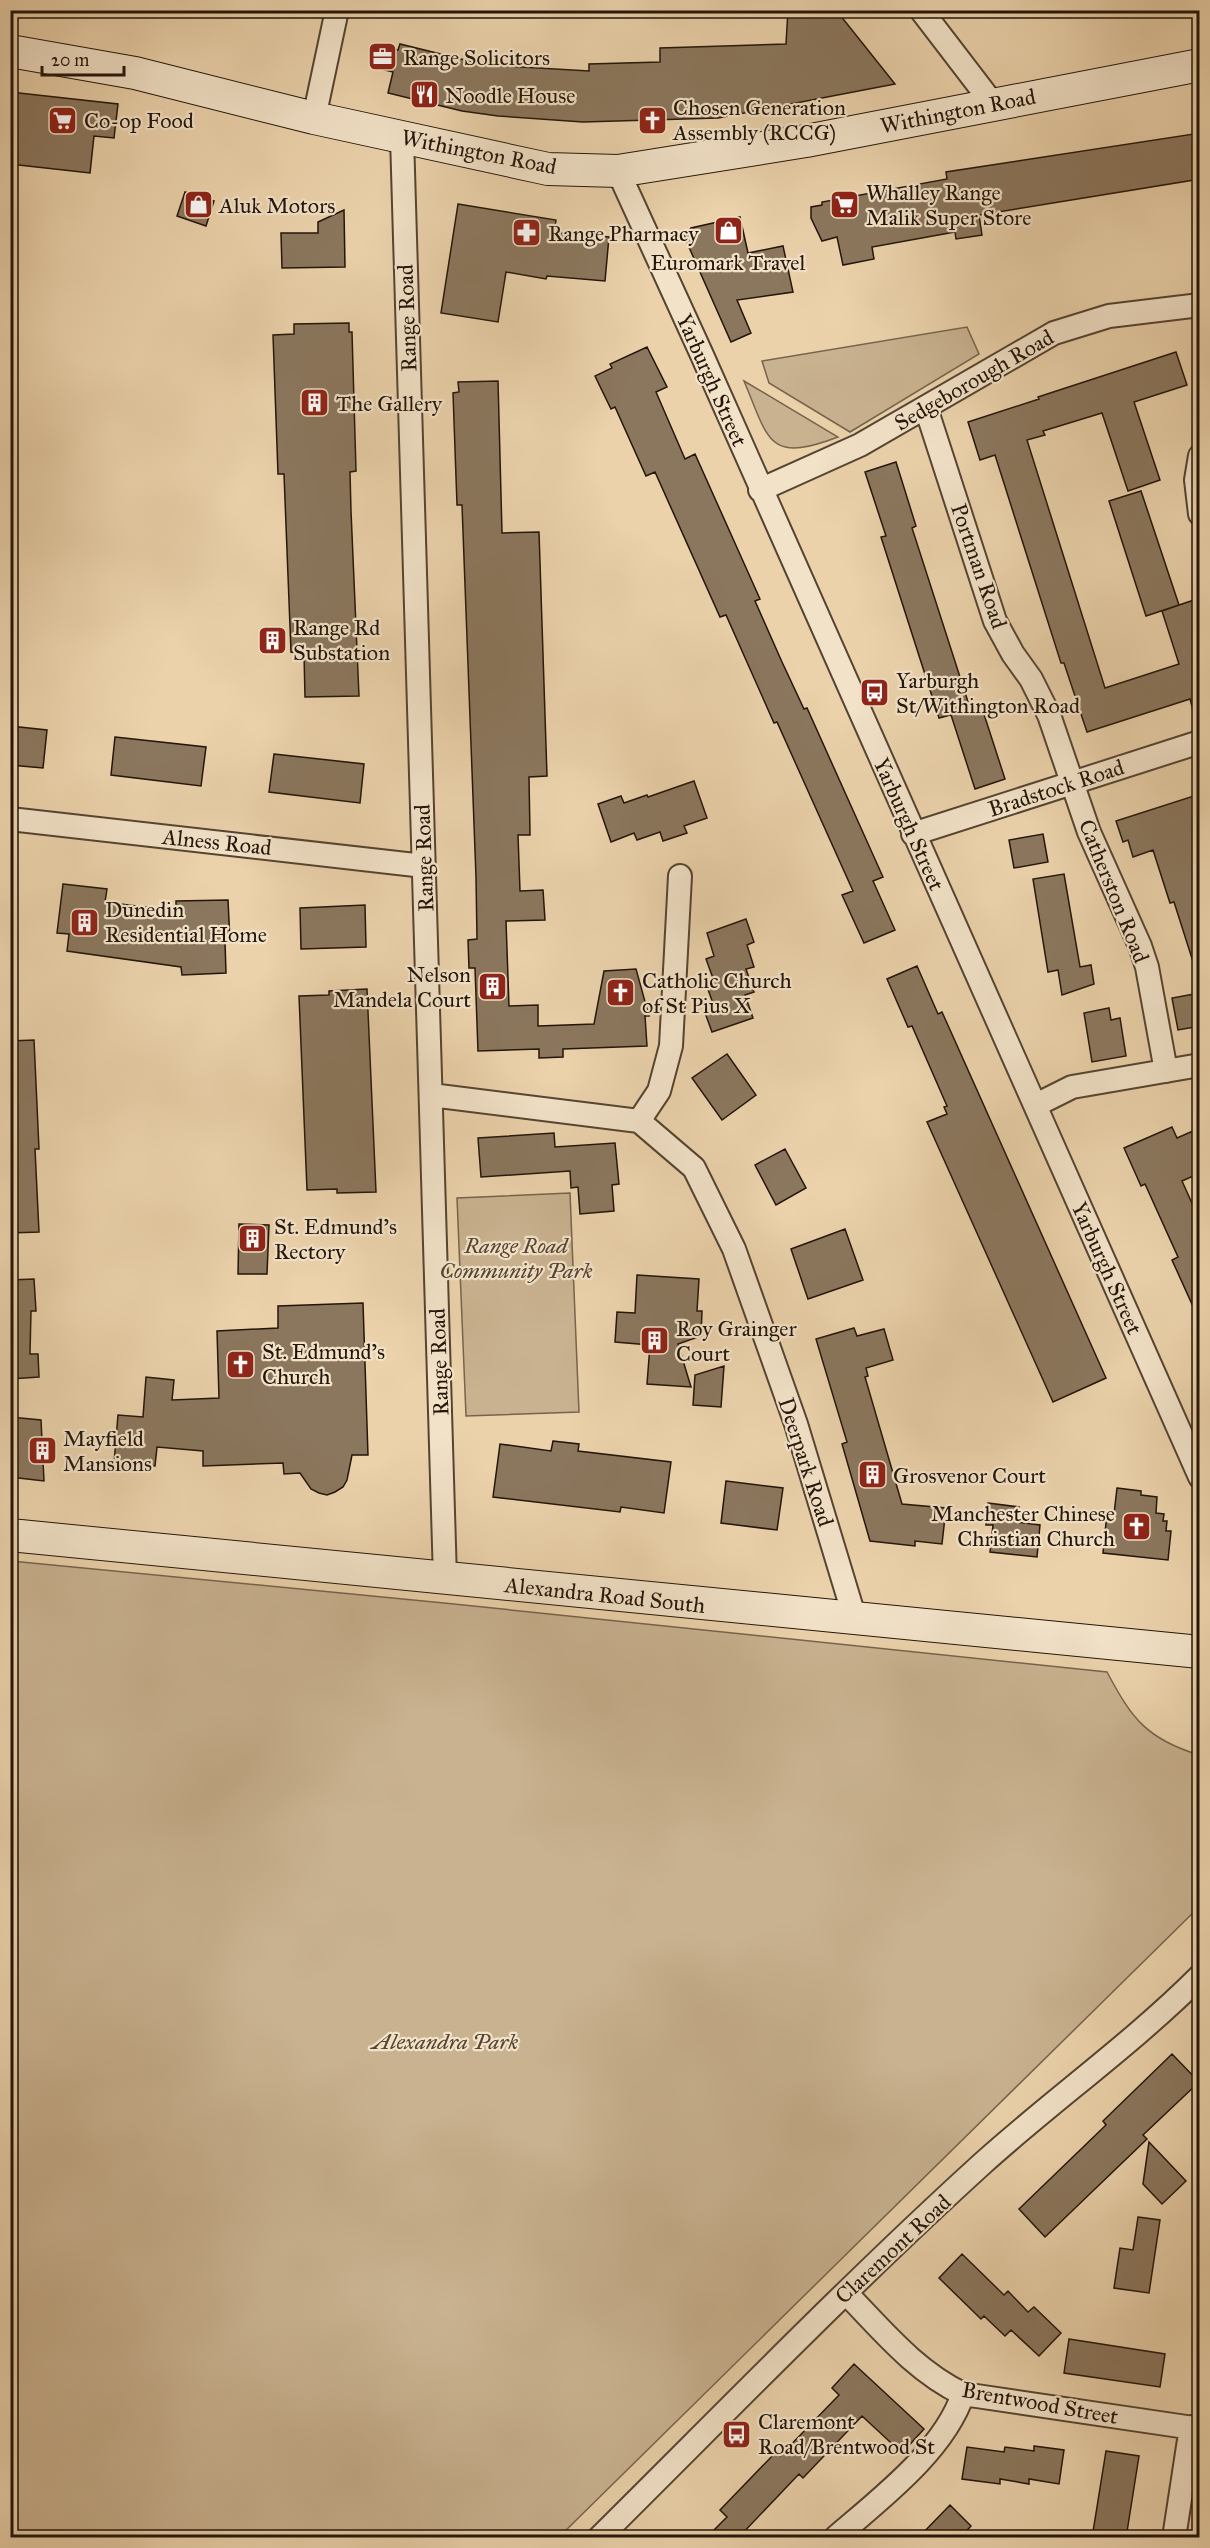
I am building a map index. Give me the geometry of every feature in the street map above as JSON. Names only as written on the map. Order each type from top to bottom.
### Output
[{"type":"street","points":[[314,118],[337,10]]},
{"type":"street","points":[[921,10],[993,104]]},
{"type":"street","name":"Withington Road","points":[[10,51],[135,73],[314,118],[548,170],[618,171],[806,141],[1200,65]]},
{"type":"street","name":"Range Road","points":[[402,137],[445,1579]]},
{"type":"street","name":"Yarburgh Street","points":[[618,171],[702,355],[1200,1477]]},
{"type":"street","name":"Sedgeborough Road","points":[[760,490],[860,446],[995,365],[1054,333],[1109,316],[1200,305]]},
{"type":"street","name":"Portman Road","points":[[926,408],[995,621],[1013,654],[1031,679],[1049,715],[1071,783]]},
{"type":"street","points":[[1200,456],[1196,480],[1200,514]]},
{"type":"street","name":"Bradstock Road","points":[[913,834],[1200,742]]},
{"type":"street","name":"Catherston Road","points":[[1071,783],[1089,832],[1140,946],[1147,967],[1166,1071]]},
{"type":"street","name":"Alness Road","points":[[10,819],[424,866]]},
{"type":"street","points":[[431,1095],[639,1121],[659,1091],[671,1046],[680,876]]},
{"type":"street","points":[[1036,1105],[1072,1087],[1200,1065]]},
{"type":"street","name":"Deerpark Road","points":[[639,1121],[694,1168],[734,1249],[796,1424],[855,1619]]},
{"type":"street","name":"Alexandra Road South","points":[[10,1535],[855,1619],[1190,1646]]},
{"type":"street","name":"Claremont Road","points":[[599,2538],[846,2293],[984,2162],[1150,2025],[1200,1976]]},
{"type":"street","name":"Brentwood Street","points":[[846,2293],[915,2364],[939,2382],[963,2394],[1195,2428]]},
{"type":"street","points":[[835,2538],[906,2473],[937,2441],[957,2411],[963,2394]]},
{"type":"street","points":[[1174,2538],[1195,2428]]},
{"type":"green space","points":[[967,327],[979,354],[850,432],[769,383],[762,361]]},
{"type":"green space","points":[[744,381],[838,437],[815,445],[797,448],[784,447],[766,432]]},
{"type":"green space","name":"Range Road Community Park","points":[[570,1193],[579,1412],[466,1416],[457,1198]]},
{"type":"green space","name":"Alexandra Park","points":[[11,1561],[444,1603],[1107,1672],[1133,1715],[1143,1725],[1166,1742],[1199,1755],[1199,1907],[559,2537],[11,2537]]},
{"type":"building","points":[[788,10],[836,10],[895,84],[718,118],[583,122],[462,111],[388,93],[393,72],[377,68],[383,46],[398,50],[400,44],[485,65],[589,71],[589,64],[660,62],[660,48],[786,44]]},
{"type":"building","name":"Co-op Food","points":[[10,92],[118,104],[114,138],[94,136],[90,173],[10,164]]},
{"type":"building","points":[[1200,133],[1200,179],[979,215],[982,235],[956,239],[955,232],[872,247],[874,259],[843,265],[837,237],[822,241],[811,218],[811,207],[822,205],[822,202],[947,179],[946,172]]},
{"type":"building","points":[[185,192],[214,201],[206,226],[177,216]]},
{"type":"building","points":[[458,204],[556,220],[554,232],[609,237],[605,281],[547,276],[546,279],[506,272],[498,322],[441,313]]},
{"type":"building","points":[[344,210],[345,267],[282,268],[281,233],[318,233],[318,222]]},
{"type":"building","points":[[740,217],[748,253],[783,246],[793,292],[737,300],[751,333],[731,342],[684,236],[691,228]]},
{"type":"building","points":[[349,323],[349,332],[352,332],[356,471],[350,472],[351,511],[359,696],[305,697],[304,654],[291,652],[284,474],[278,474],[273,335],[294,334],[294,324]]},
{"type":"building","points":[[647,347],[667,387],[656,392],[685,459],[695,454],[760,599],[755,601],[782,662],[804,709],[807,708],[883,877],[873,881],[895,930],[864,943],[842,895],[853,891],[777,722],[774,723],[726,615],[720,617],[655,472],[646,476],[615,407],[611,409],[595,376],[612,368],[610,364]]},
{"type":"building","points":[[1176,352],[1187,385],[1134,402],[1160,480],[1128,491],[1102,413],[1043,431],[1045,435],[1027,440],[1105,688],[1179,664],[1162,611],[1194,600],[1200,618],[1200,713],[1194,714],[1190,699],[1087,732],[1064,663],[1061,663],[995,455],[980,460],[968,422]]},
{"type":"building","points":[[498,381],[502,533],[539,532],[547,776],[529,777],[530,835],[518,835],[520,891],[543,890],[545,920],[506,921],[509,1006],[538,1005],[538,1026],[594,1024],[604,971],[636,969],[649,1016],[645,1016],[647,1046],[563,1049],[563,1057],[539,1058],[539,1049],[478,1051],[475,968],[469,968],[468,940],[477,939],[476,877],[462,505],[457,505],[453,393],[459,392],[458,382]]},
{"type":"building","points":[[896,462],[916,526],[912,528],[970,708],[981,705],[1005,779],[975,789],[951,715],[954,714],[939,718],[881,537],[886,536],[865,472]]},
{"type":"building","points":[[1141,491],[1179,605],[1146,616],[1109,501]]},
{"type":"building","points":[[10,726],[47,730],[43,768],[10,765]]},
{"type":"building","points":[[115,737],[206,747],[201,786],[111,775]]},
{"type":"building","points":[[274,754],[364,764],[360,803],[269,792]]},
{"type":"building","points":[[694,781],[707,818],[684,826],[687,833],[663,841],[660,832],[637,840],[634,833],[611,842],[598,804],[621,796],[624,803]]},
{"type":"building","points":[[1200,794],[1200,967],[1195,968],[1174,902],[1170,903],[1153,850],[1133,857],[1128,840],[1123,842],[1116,821]]},
{"type":"building","points":[[1043,834],[1048,862],[1014,868],[1009,840]]},
{"type":"building","points":[[1064,874],[1080,967],[1091,965],[1094,984],[1062,995],[1058,970],[1048,972],[1033,879]]},
{"type":"building","points":[[63,884],[107,889],[105,902],[176,911],[176,901],[228,900],[230,941],[225,941],[226,973],[182,975],[181,967],[67,951],[69,934],[57,933]]},
{"type":"building","points":[[365,905],[366,947],[301,949],[300,908]]},
{"type":"building","points":[[746,919],[754,942],[747,945],[754,967],[746,969],[754,992],[745,995],[753,1018],[712,1032],[704,1010],[714,1006],[706,984],[714,981],[706,959],[714,956],[707,933]]},
{"type":"building","points":[[917,966],[938,1014],[942,1012],[1106,1378],[1053,1402],[927,1122],[947,1114],[944,1107],[947,1106],[912,1026],[908,1027],[887,979]]},
{"type":"building","points":[[367,989],[376,1192],[337,1193],[337,1189],[307,1190],[299,996],[329,995],[329,991]]},
{"type":"building","points":[[1200,993],[1200,1026],[1178,1030],[1172,998]]},
{"type":"building","points":[[1109,1008],[1111,1020],[1120,1018],[1126,1056],[1092,1062],[1084,1013]]},
{"type":"building","points":[[34,1040],[39,1149],[35,1149],[39,1232],[10,1233],[10,1041]]},
{"type":"building","points":[[727,1054],[756,1095],[722,1120],[692,1078]]},
{"type":"building","points":[[1172,1127],[1177,1138],[1200,1128],[1200,1173],[1182,1181],[1200,1221],[1200,1322],[1172,1260],[1178,1257],[1145,1184],[1141,1186],[1124,1148]]},
{"type":"building","points":[[554,1133],[555,1147],[615,1143],[619,1184],[612,1185],[614,1211],[580,1214],[578,1187],[571,1188],[570,1171],[481,1177],[478,1138]]},
{"type":"building","points":[[785,1149],[806,1188],[776,1205],[755,1165]]},
{"type":"building","name":"St. Edmund's Rectory","points":[[239,1224],[269,1225],[267,1274],[238,1274]]},
{"type":"building","points":[[845,1229],[863,1280],[808,1299],[791,1249]]},
{"type":"building","name":"Roy Grainger Court","points":[[637,1275],[699,1279],[697,1311],[702,1311],[701,1336],[678,1344],[691,1387],[647,1384],[650,1345],[615,1342],[617,1312],[635,1313]]},
{"type":"building","points":[[34,1279],[36,1311],[31,1311],[30,1354],[38,1354],[39,1377],[10,1379],[10,1280]]},
{"type":"building","points":[[363,1303],[368,1455],[352,1455],[347,1480],[343,1487],[327,1495],[319,1493],[311,1489],[300,1473],[284,1474],[283,1463],[203,1466],[203,1451],[157,1447],[155,1466],[114,1463],[118,1415],[143,1417],[146,1377],[174,1380],[172,1400],[219,1398],[217,1331],[278,1328],[278,1306]]},
{"type":"building","points":[[854,1328],[857,1336],[884,1329],[893,1360],[866,1368],[868,1376],[865,1377],[902,1504],[946,1508],[942,1544],[915,1541],[915,1546],[870,1541],[842,1444],[847,1442],[816,1339]]},
{"type":"building","points":[[724,1366],[721,1407],[693,1405],[695,1375]]},
{"type":"building","points":[[10,1417],[41,1420],[44,1481],[10,1477]]},
{"type":"building","points":[[553,1441],[579,1444],[578,1451],[671,1462],[664,1513],[621,1507],[620,1512],[493,1497],[500,1444],[551,1451]]},
{"type":"building","points":[[726,1481],[783,1488],[777,1530],[721,1523]]},
{"type":"building","name":"Manchester Chinese Christian Church","points":[[1117,1488],[1141,1491],[1141,1495],[1157,1497],[1156,1513],[1164,1514],[1163,1521],[1167,1521],[1166,1531],[1171,1531],[1168,1560],[1103,1553],[1107,1513],[1114,1514]]},
{"type":"building","points":[[988,1503],[1019,1507],[1017,1522],[1040,1525],[1037,1557],[990,1552],[993,1525],[986,1525]]},
{"type":"building","points":[[1172,2054],[1199,2082],[1143,2135],[1147,2139],[1045,2237],[1019,2209],[1106,2125],[1103,2121]]},
{"type":"building","points":[[1149,2142],[1186,2181],[1162,2204],[1143,2184]]},
{"type":"building","points":[[1138,2217],[1160,2220],[1149,2293],[1114,2288],[1120,2248],[1133,2250]]},
{"type":"building","points":[[962,2254],[1004,2295],[1008,2291],[1028,2312],[1034,2307],[1061,2333],[1039,2356],[1011,2330],[1005,2336],[984,2316],[981,2319],[939,2278]]},
{"type":"building","points":[[1069,2339],[1165,2354],[1160,2387],[1064,2373]]},
{"type":"building","points":[[854,2364],[924,2429],[902,2453],[862,2416],[803,2478],[799,2474],[738,2538],[706,2538],[727,2517],[720,2510],[776,2452],[780,2456],[839,2395],[832,2388]]},
{"type":"building","points":[[1034,2446],[1064,2450],[1059,2484],[1029,2479],[1029,2484],[1000,2479],[1000,2484],[962,2479],[967,2447],[1004,2452],[1005,2447],[1034,2451]]},
{"type":"building","points":[[1106,2451],[1139,2456],[1126,2538],[1092,2538]]},
{"type":"building","points":[[950,2505],[971,2526],[960,2538],[918,2538]]},
{"type":"place","name":"Range Solicitors","points":[[382,57]]},
{"type":"place","name":"Noodle House","points":[[424,95]]},
{"type":"place","name":"Co-op Food","points":[[63,120]]},
{"type":"place","name":"Chosen Generation Assembly (RCCG)","points":[[652,120]]},
{"type":"place","name":"Aluk Motors","points":[[198,205]]},
{"type":"place","name":"Whalley Range Malik Super Store","points":[[845,205]]},
{"type":"place","name":"Euromark Travel","points":[[728,230]]},
{"type":"place","name":"Range Pharmacy","points":[[527,233]]},
{"type":"place","name":"The Gallery","points":[[315,403]]},
{"type":"place","name":"Range Rd Substation","points":[[272,640]]},
{"type":"place","name":"Yarburgh St/Withington Road","points":[[875,693]]},
{"type":"place","name":"Dunedin Residential Home","points":[[84,922]]},
{"type":"place","name":"Nelson Mandela Court","points":[[492,987]]},
{"type":"place","name":"Catholic Church of St Pius X","points":[[621,993]]},
{"type":"place","name":"St. Edmund's Rectory","points":[[253,1239]]},
{"type":"place","name":"Roy Grainger Court","points":[[655,1341]]},
{"type":"place","name":"St. Edmund's Church","points":[[241,1364]]},
{"type":"place","name":"Mayfield Mansions","points":[[42,1451]]},
{"type":"place","name":"Grosvenor Court","points":[[872,1475]]},
{"type":"place","name":"Manchester Chinese Christian Church","points":[[1136,1526]]},
{"type":"place","name":"Claremont Road/Brentwood St","points":[[737,2434]]}]
